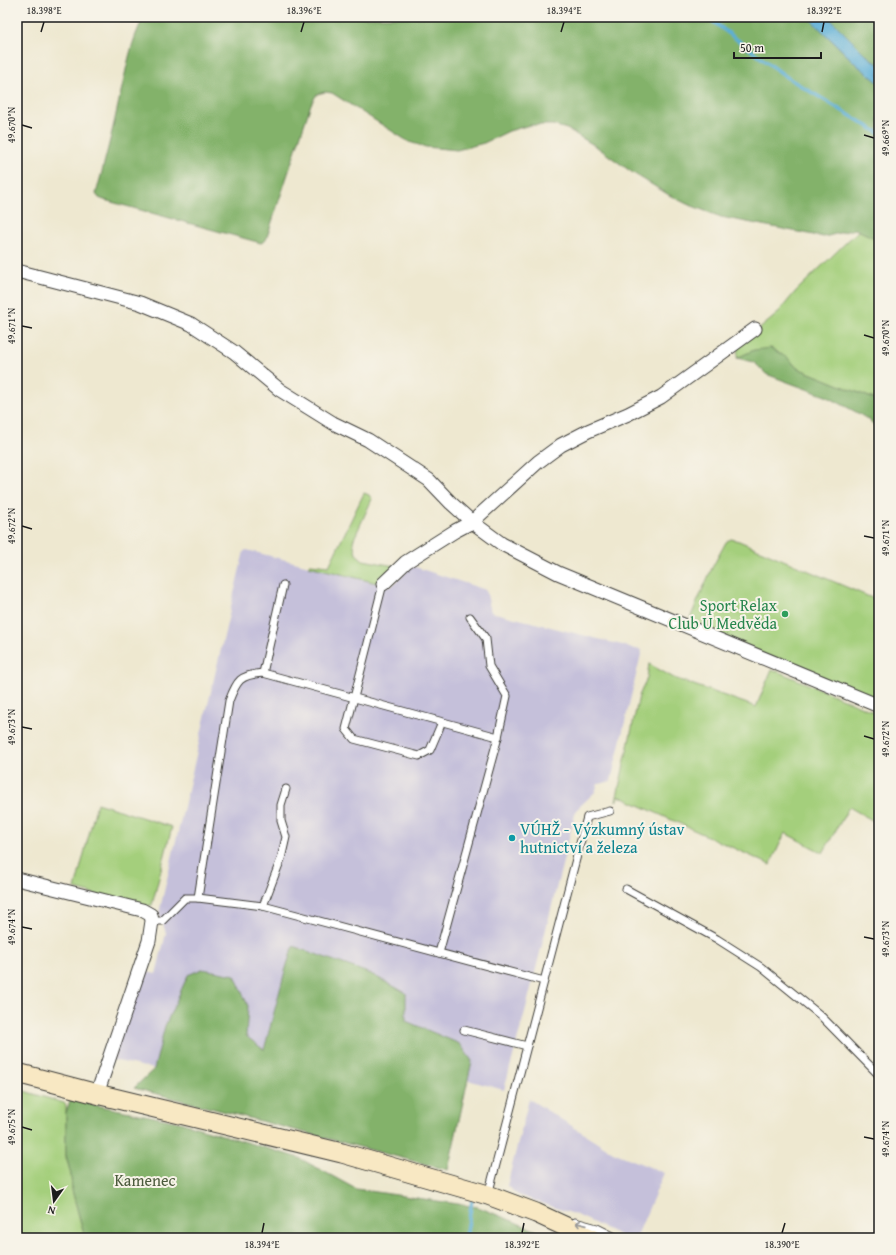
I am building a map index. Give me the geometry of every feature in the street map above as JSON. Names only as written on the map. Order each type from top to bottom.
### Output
[{"type":"main road","points":[[17,1073],[97,1094],[342,1153],[488,1195],[536,1213],[590,1238]]},
{"type":"street","points":[[17,271],[140,303],[192,324],[234,352],[280,390],[333,423],[368,440],[429,480],[472,522],[502,544],[558,573],[879,706]]},
{"type":"street","points":[[383,584],[406,562],[472,522],[538,462],[561,445],[661,397],[755,330]]},
{"type":"street","points":[[17,879],[142,910],[151,915],[152,921],[148,941],[97,1094]]},
{"type":"lane","points":[[383,584],[346,729],[354,739],[419,756],[430,750],[442,722]]},
{"type":"lane","points":[[263,673],[283,585]]},
{"type":"lane","points":[[439,953],[498,737],[506,696],[489,666],[486,639],[470,616]]},
{"type":"lane","points":[[198,898],[229,702],[236,684],[249,674],[263,673],[498,737]]},
{"type":"lane","points":[[263,906],[281,859],[286,837],[281,821],[281,805],[286,789]]},
{"type":"lane","points":[[426,1185],[488,1195],[587,817],[610,811]]},
{"type":"lane","points":[[626,889],[717,939],[761,967],[820,1015],[879,1075]]},
{"type":"lane","points":[[152,921],[162,921],[186,898],[198,898],[263,906],[544,981]]},
{"type":"lane","points":[[464,1030],[527,1046]]},
{"type":"lane","points":[[342,1153],[383,1173]]},
{"type":"lane","points":[[536,1213],[597,1228],[618,1238]]},
{"type":"shaded area","points":[[247,550],[391,587],[412,566],[486,590],[491,612],[622,645],[632,649],[642,650],[611,781],[598,784],[595,792],[576,810],[504,1090],[359,1050],[285,971],[264,1051],[165,1026],[154,1069],[109,1059],[138,970],[156,974],[166,933],[159,913],[244,551]]},
{"type":"shaded area","points":[[529,1099],[613,1152],[664,1173],[636,1238],[626,1238],[577,1215],[518,1195],[507,1186]]},
{"type":"green space","points":[[144,17],[808,17],[857,65],[879,83],[879,240],[855,229],[824,237],[721,217],[687,204],[669,195],[633,173],[597,147],[567,129],[553,125],[530,125],[509,131],[484,143],[457,150],[426,147],[409,142],[332,93],[325,92],[317,94],[311,104],[266,240],[261,243],[104,200],[99,198],[96,194],[112,133],[129,55],[135,36]]},
{"type":"green space","points":[[828,17],[879,17],[879,65],[866,55]]},
{"type":"green space","points":[[859,230],[879,240],[879,401],[797,368],[789,359],[754,350],[737,358],[738,347],[776,315],[796,291]]},
{"type":"green space","points":[[771,348],[789,359],[797,368],[879,401],[879,430],[869,420],[828,397],[766,374],[753,362],[737,358],[754,350]]},
{"type":"green space","points":[[364,493],[369,495],[372,499],[353,541],[356,554],[363,560],[395,566],[377,583],[309,566],[310,564],[329,566]]},
{"type":"green space","name":"Sport Relax Club U Medvěda","points":[[731,539],[739,541],[879,601],[879,703],[688,623],[712,568],[726,542]]},
{"type":"green space","points":[[649,664],[674,678],[756,707],[772,669],[879,714],[879,824],[849,807],[823,853],[785,833],[770,865],[619,796],[616,801],[639,696],[647,678]]},
{"type":"green space","points":[[97,803],[172,827],[152,905],[143,907],[75,889]]},
{"type":"green space","points":[[293,946],[371,974],[406,993],[406,1021],[460,1044],[472,1061],[448,1170],[134,1088],[154,1069],[165,1026],[188,975],[202,969],[235,975],[248,1006],[246,1036],[264,1050]]},
{"type":"green space","points":[[17,1089],[64,1103],[66,1105],[66,1158],[71,1175],[72,1190],[85,1238],[17,1238]]},
{"type":"green space","name":"Kamenec","points":[[70,1100],[179,1122],[299,1158],[356,1189],[478,1207],[554,1238],[85,1238],[72,1190],[71,1175],[66,1155],[66,1113]]},
{"type":"water","points":[[808,17],[828,17],[866,55],[879,65],[879,83],[857,65]]},
{"type":"waterway","points":[[707,17],[788,78],[879,133]]},
{"type":"waterway","points":[[466,1238],[472,1200]]},
{"type":"place","name":"Sport Relax Club U Medvěda","points":[[785,614]]},
{"type":"place","name":"VÚHŽ - Výzkumný ústav hutnictví a železa","points":[[512,838]]}]
